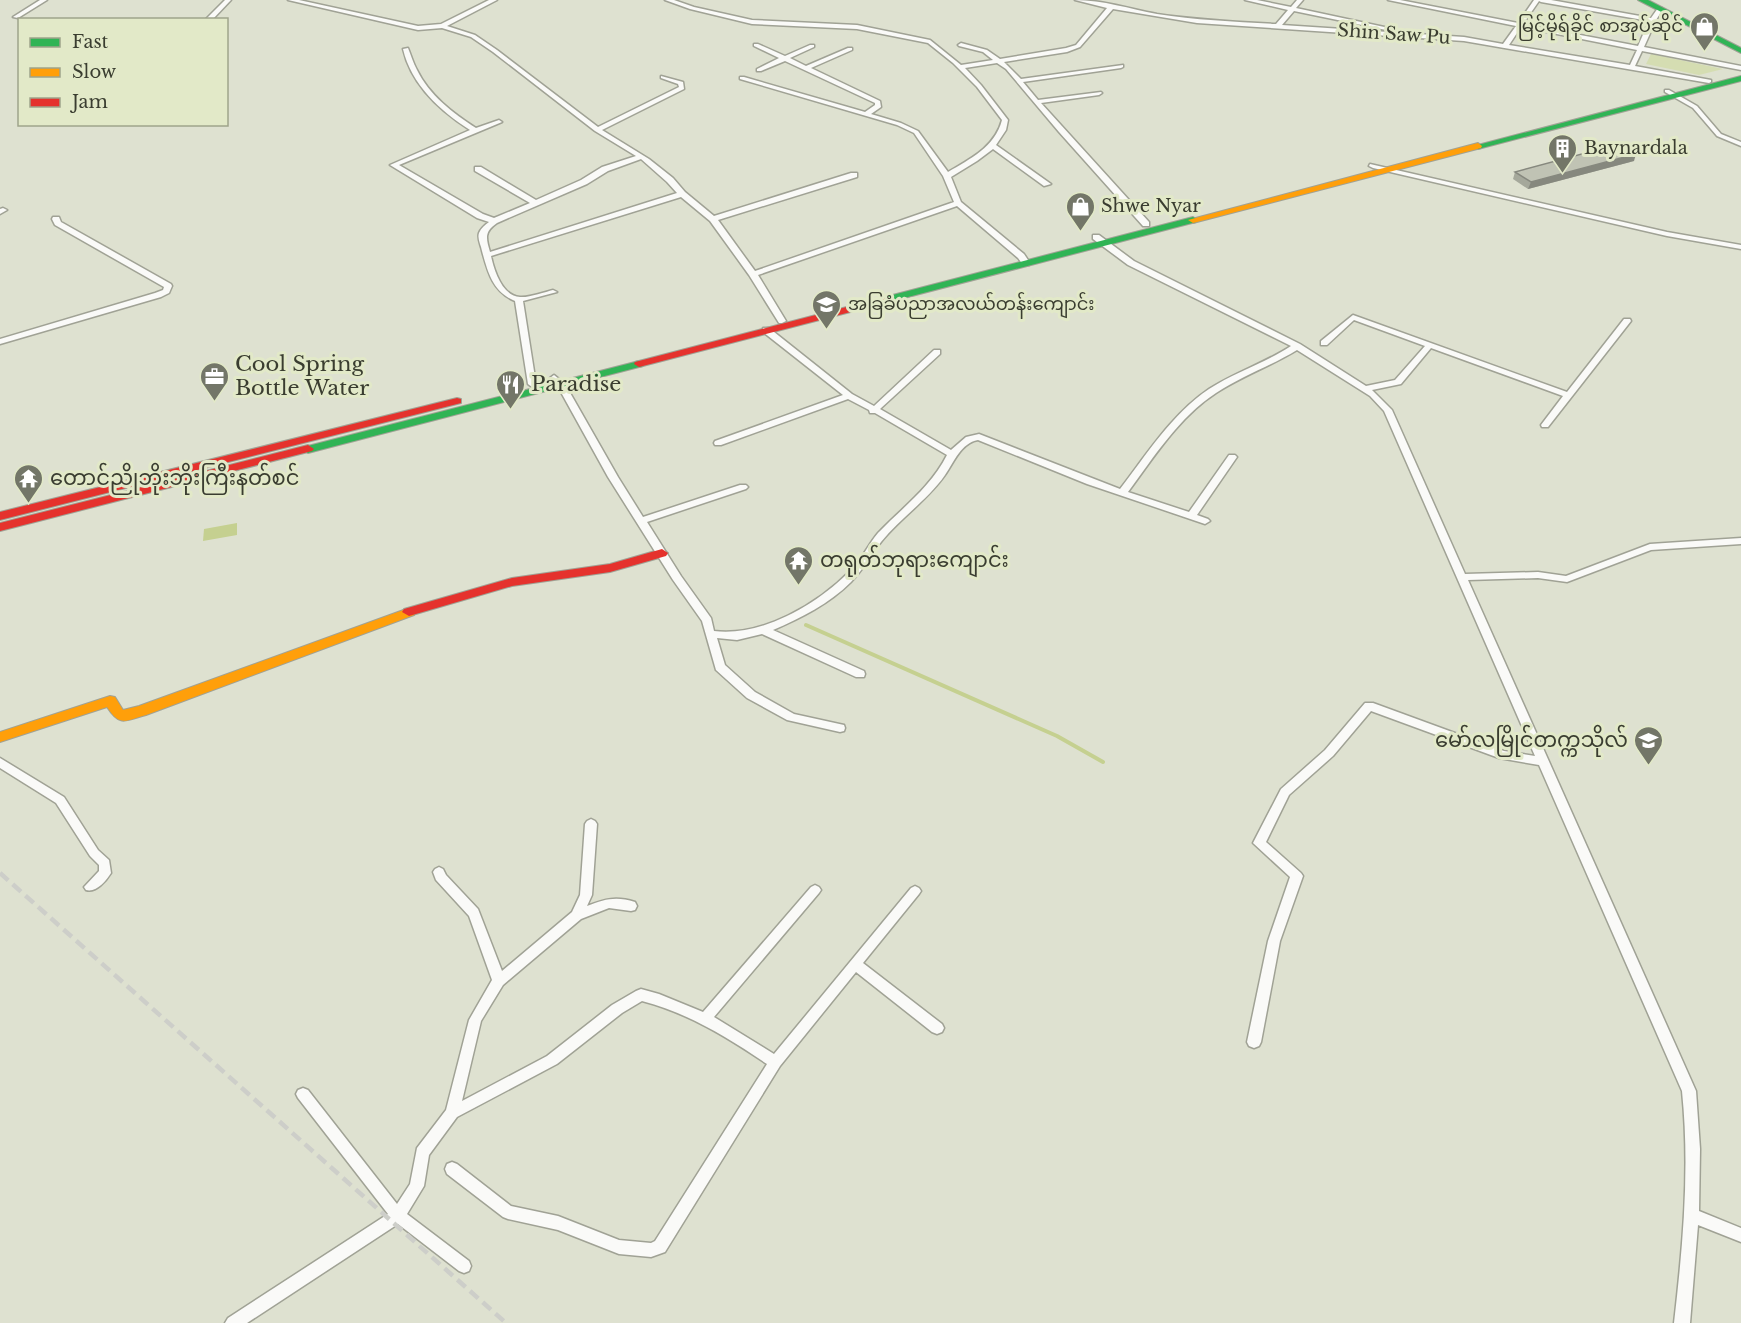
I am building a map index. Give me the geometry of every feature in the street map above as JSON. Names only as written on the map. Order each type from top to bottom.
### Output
[{"type":"main road","points":[[1642,0],[1656,15],[1741,51]]},
{"type":"main road","points":[[1671,93],[1741,70]]},
{"type":"main road","points":[[0,516],[406,413],[532,384],[557,381],[766,330],[1100,240],[1388,170],[1502,137],[1671,93],[1741,78]]},
{"type":"main road","points":[[1100,240],[1146,224],[1373,166],[1502,137]]},
{"type":"main road","points":[[0,527],[782,321],[1024,260]]},
{"type":"main road","points":[[0,737],[110,701],[120,716],[141,711],[400,615],[512,582],[610,568],[662,553]]},
{"type":"street","points":[[16,17],[44,0]]},
{"type":"street","points":[[210,18],[228,0]]},
{"type":"street","points":[[291,0],[418,28],[442,27],[474,36],[597,130],[641,157],[670,180],[682,194],[712,219],[753,274],[782,321]]},
{"type":"street","points":[[442,27],[494,0]]},
{"type":"street","points":[[668,0],[752,22],[877,29],[930,42],[979,86],[1005,120],[1004,133],[992,145],[947,176]]},
{"type":"street","name":"Shin Saw Pu","points":[[1078,0],[1197,21],[1407,34],[1505,46],[1709,81]]},
{"type":"street","points":[[1248,0],[1375,25],[1407,34]]},
{"type":"street","points":[[1276,27],[1300,0]]},
{"type":"street","points":[[1391,0],[1641,48],[1741,70]]},
{"type":"street","points":[[1505,46],[1539,0],[1656,15],[1632,67]]},
{"type":"street","points":[[960,67],[1066,50],[1078,46],[1111,7]]},
{"type":"street","points":[[756,45],[878,102],[879,106],[866,114]]},
{"type":"street","points":[[961,45],[984,51],[999,61],[1146,224]]},
{"type":"street","points":[[759,70],[812,46]]},
{"type":"street","points":[[406,49],[410,65],[423,86],[456,118],[475,130]]},
{"type":"street","points":[[805,69],[850,49]]},
{"type":"street","points":[[1019,81],[1121,66]]},
{"type":"street","points":[[597,130],[682,88],[681,83],[663,77]]},
{"type":"street","points":[[742,78],[866,114],[916,132],[947,176],[958,203],[1024,260]]},
{"type":"street","points":[[1037,102],[1099,93]]},
{"type":"street","points":[[1671,93],[1695,106],[1719,135],[1741,144]]},
{"type":"street","points":[[494,221],[480,216],[394,165],[499,122]]},
{"type":"street","points":[[992,145],[1047,184]]},
{"type":"street","points":[[553,292],[519,300],[504,293],[494,281],[482,235],[486,227],[494,221],[584,182],[605,169],[641,157]]},
{"type":"street","points":[[1373,166],[1667,234],[1741,247]]},
{"type":"street","points":[[478,169],[535,203]]},
{"type":"street","points":[[712,219],[854,175]]},
{"type":"street","points":[[487,255],[682,194]]},
{"type":"street","points":[[753,274],[958,203]]},
{"type":"street","points":[[0,342],[166,291],[168,286],[58,223],[56,219]]},
{"type":"street","points":[[1100,240],[1131,263],[1296,346],[1373,394],[1388,410],[1689,1091],[1694,1134],[1693,1216],[1682,1323]]},
{"type":"street","points":[[519,300],[532,384]]},
{"type":"street","points":[[1324,343],[1353,317],[1567,395]]},
{"type":"street","points":[[1545,425],[1627,321]]},
{"type":"street","points":[[766,330],[849,396],[952,454]]},
{"type":"street","points":[[1364,389],[1398,382],[1430,345]]},
{"type":"street","points":[[1122,493],[1183,415],[1210,393],[1236,377],[1280,358],[1296,346]]},
{"type":"street","points":[[873,411],[938,352]]},
{"type":"street","points":[[557,381],[613,477],[707,620],[720,667],[751,695],[791,717],[840,728]]},
{"type":"street","points":[[718,443],[849,396]]},
{"type":"street","points":[[710,634],[738,636],[761,629],[807,609],[836,590],[858,570],[879,538],[938,477],[952,454],[969,439],[979,438],[1122,493],[1205,521]]},
{"type":"street","points":[[1191,517],[1232,457]]},
{"type":"street","points":[[641,521],[743,487]]},
{"type":"street","points":[[1463,577],[1538,575],[1567,579],[1650,548],[1741,541]]},
{"type":"street","points":[[761,629],[860,674]]},
{"type":"street","points":[[1254,1042],[1274,940],[1297,876],[1259,843],[1285,792],[1329,753],[1369,706],[1503,755],[1545,762]]},
{"type":"street","points":[[0,762],[60,800],[88,843],[105,863],[105,873],[90,887]]},
{"type":"street","points":[[577,915],[586,895],[591,824]]},
{"type":"street","points":[[439,872],[440,877],[474,914],[499,981]]},
{"type":"street","points":[[705,1019],[815,890]]},
{"type":"street","points":[[452,1169],[508,1212],[558,1223],[618,1247],[651,1250],[660,1247],[775,1062],[915,891]]},
{"type":"street","points":[[233,1323],[398,1216],[417,1186],[422,1153],[452,1113],[475,1020],[499,981],[577,915],[609,903],[631,906]]},
{"type":"street","points":[[855,964],[937,1028]]},
{"type":"street","points":[[452,1113],[552,1060],[617,1009],[641,995],[666,1001],[705,1019],[775,1062]]},
{"type":"street","points":[[303,1094],[398,1216],[464,1266]]},
{"type":"street","points":[[1693,1216],[1741,1235]]},
{"type":"shaded area","points":[[1651,54],[1723,69],[1699,75],[1646,64]]},
{"type":"shaded area","points":[[237,523],[237,535],[203,541],[204,529]]},
{"type":"building","points":[[1619,144],[1636,154],[1531,182],[1515,172]]},
{"type":"waterway","points":[[806,625],[1057,736],[1103,762]]},
{"type":"railway","points":[[0,873],[506,1323]]},
{"type":"traffic: fast","points":[[1642,0],[1741,51]]},
{"type":"traffic: fast","points":[[1478,146],[1741,78]]},
{"type":"traffic: fast","points":[[885,300],[1193,220]]},
{"type":"traffic: fast","points":[[308,449],[639,364]]},
{"type":"traffic: slow","points":[[1193,220],[1478,146]]},
{"type":"traffic: slow","points":[[0,737],[110,701],[120,716],[141,711],[409,612]]},
{"type":"traffic: jam","points":[[639,364],[885,300]]},
{"type":"traffic: jam","points":[[0,516],[457,401]]},
{"type":"traffic: jam","points":[[0,527],[308,449]]},
{"type":"traffic: jam","points":[[409,612],[512,582],[610,568],[662,553]]},
{"type":"place","name":"မြင့်မိုရ်ခိုင် စာအုပ်ဆိုင်","points":[[1704,52]]},
{"type":"place","name":"Baynardala","points":[[1563,174]]},
{"type":"place","name":"Shwe Nyar","points":[[1080,232]]},
{"type":"place","name":"အခြခံပညာအလယ်တန်းကျောင်း","points":[[827,330]]},
{"type":"place","name":"Cool Spring Bottle Water","points":[[214,402]]},
{"type":"place","name":"Paradise","points":[[510,410]]},
{"type":"place","name":"တောင်ညိုဘိုးဘိုးကြီးနတ်စင်","points":[[29,504]]},
{"type":"place","name":"တရုတ်ဘုရားကျောင်း","points":[[799,586]]},
{"type":"place","name":"မော်လမြိုင်တက္ကသိုလ်","points":[[1649,766]]}]
